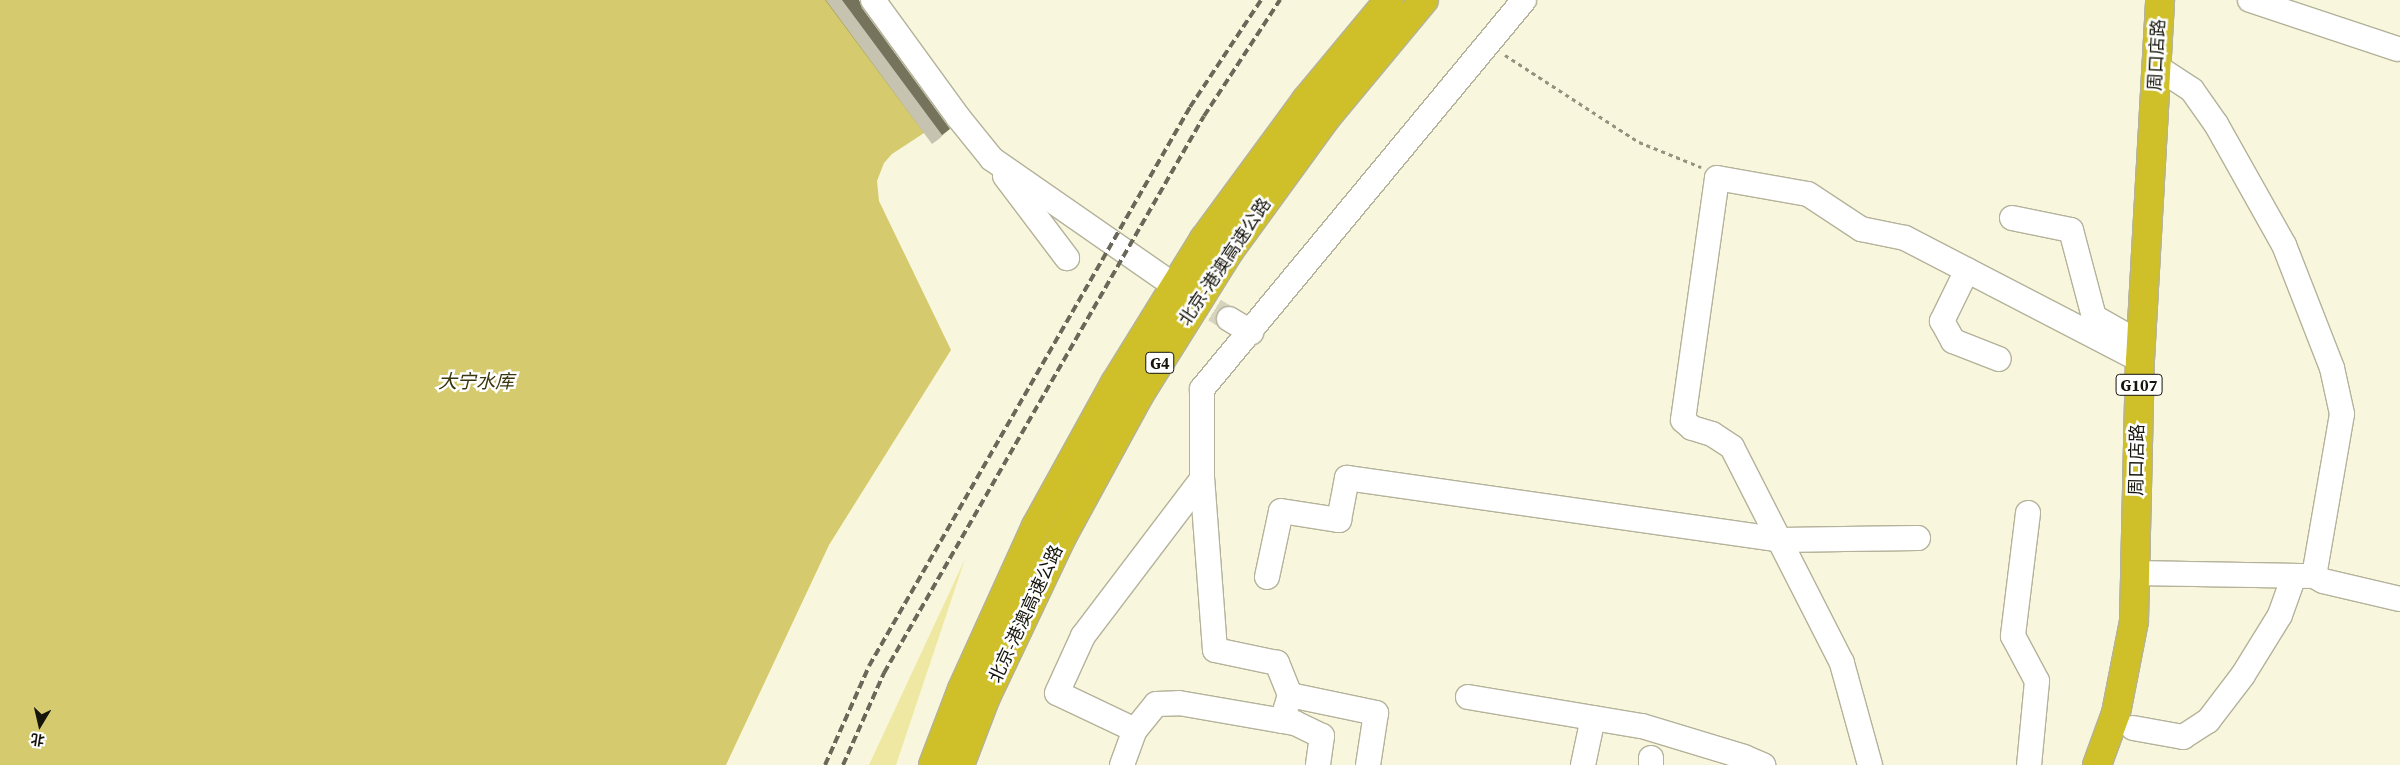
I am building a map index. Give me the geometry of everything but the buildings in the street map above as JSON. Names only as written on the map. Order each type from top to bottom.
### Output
[{"type":"highway","name":"北京-港澳高速公路","points":[[933,765],[962,689],[1036,526],[1115,383],[1204,239],[1306,100],[1389,0]]},
{"type":"highway","name":"北京-港澳高速公路","points":[[960,765],[986,697],[1062,537],[1140,394],[1228,253],[1320,126],[1424,0]]},
{"type":"highway","name":"周口店路","points":[[2097,765],[2116,713],[2134,620],[2140,352],[2160,0]]},
{"type":"street","points":[[873,0],[958,117],[1067,258]]},
{"type":"street","points":[[1282,721],[1290,695],[1277,663],[1215,650],[1202,479],[1202,389],[1524,0]]},
{"type":"street","points":[[2250,0],[2398,49]]},
{"type":"street","points":[[2133,728],[2183,737],[2208,722],[2243,675],[2304,576],[2342,414],[2332,368],[2284,245],[2216,124],[2192,90],[2157,67]]},
{"type":"street","points":[[992,159],[1162,277]]},
{"type":"street","points":[[1870,765],[1842,663],[1732,447],[1712,434],[1692,428],[1683,420],[1717,178],[1808,194],[1861,229],[1905,238],[1967,270],[2140,352]]},
{"type":"street","points":[[2012,218],[2071,230],[2094,317],[2140,352]]},
{"type":"street","points":[[1967,270],[1942,322],[1953,341],[1999,359]]},
{"type":"street","points":[[1229,320],[1251,332]]},
{"type":"street","points":[[1267,577],[1281,511],[1339,520],[1347,478],[1780,540],[1918,538]]},
{"type":"street","points":[[1135,730],[1057,693],[1083,636],[1202,479]]},
{"type":"street","points":[[2028,513],[2013,636],[2037,681],[2029,765]]},
{"type":"street","points":[[2134,573],[2304,576],[2400,599]]},
{"type":"street","points":[[1290,695],[1376,713],[1368,765]]},
{"type":"street","points":[[1468,697],[1642,726],[1744,757],[1763,765]]},
{"type":"street","points":[[1122,765],[1135,730],[1156,704],[1179,703],[1295,723],[1322,736],[1318,765]]},
{"type":"street","points":[[1584,765],[1593,718]]},
{"type":"path","points":[[1487,44],[1529,68],[1639,142],[1706,169],[1717,178]]},
{"type":"shaded area","points":[[965,559],[896,765],[869,765]]},
{"type":"water","name":"大宁水库","points":[[0,0],[826,0],[924,133],[892,154],[884,163],[877,181],[879,201],[951,350],[829,545],[726,765],[0,765]]},
{"type":"tunnel","points":[[1184,291],[1229,319]]},
{"type":"railway","points":[[825,765],[869,666],[1190,107],[1261,0]]},
{"type":"railway","points":[[843,765],[884,673],[1204,116],[1280,0]]}]
